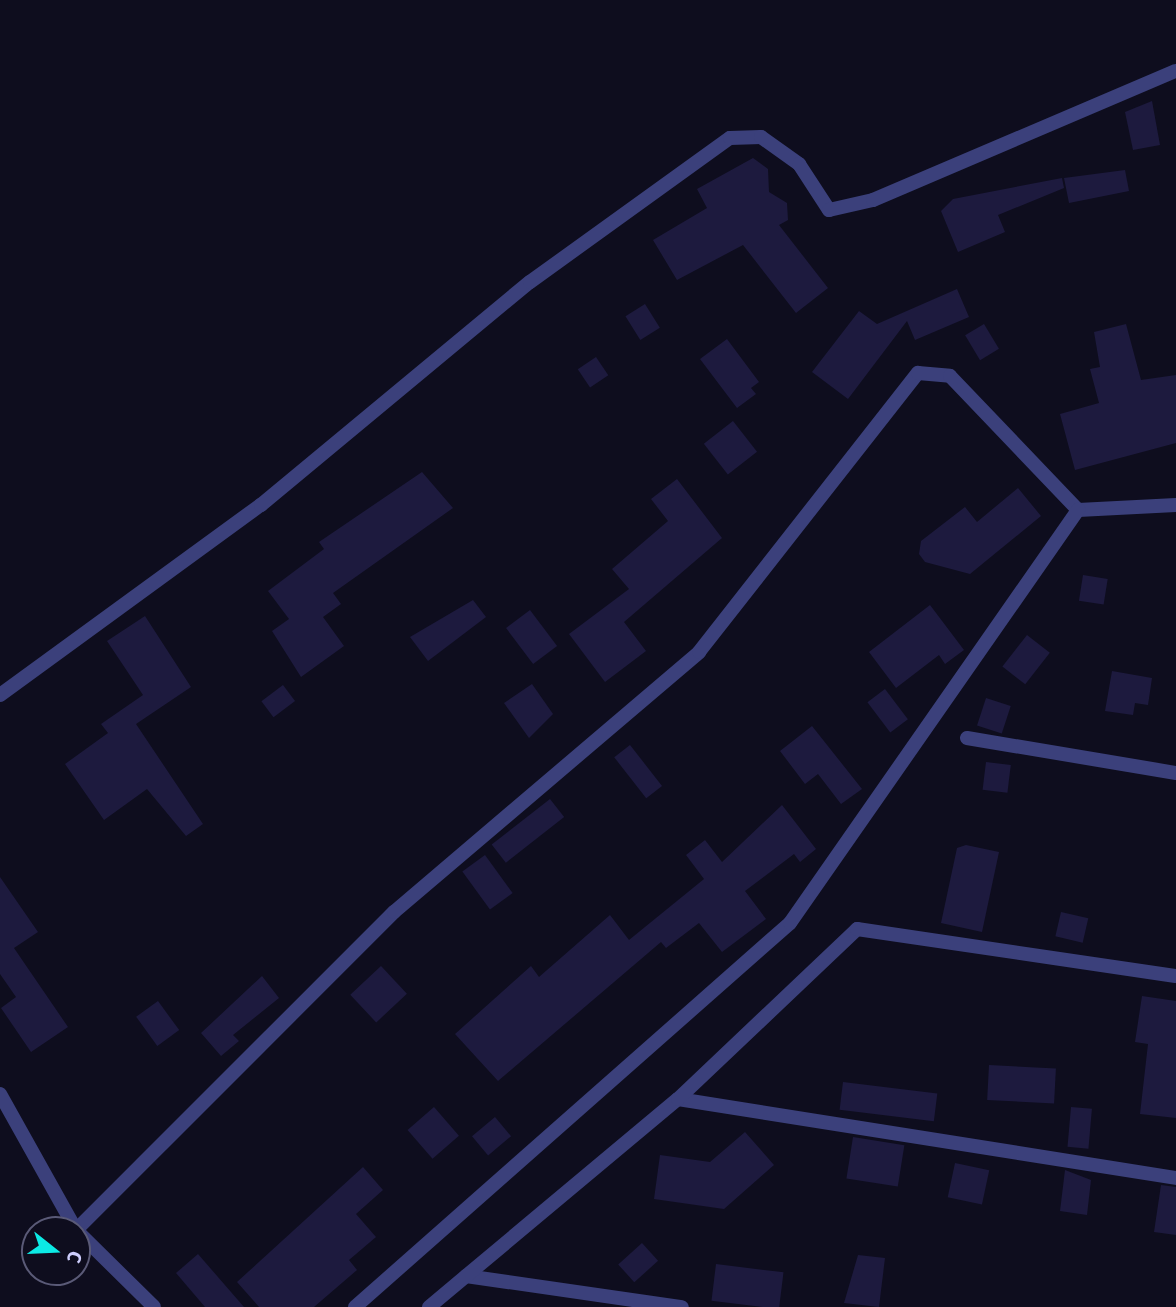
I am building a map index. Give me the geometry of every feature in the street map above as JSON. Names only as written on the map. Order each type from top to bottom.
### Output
[{"type":"lane","points":[[0,695],[261,505],[530,282],[730,138],[761,137],[799,164],[829,210],[873,200],[1176,71]]},
{"type":"lane","points":[[90,1216],[394,912],[699,652],[918,373],[950,376],[1078,510],[1176,505]]},
{"type":"lane","points":[[355,1307],[790,923],[1078,510]]},
{"type":"lane","points":[[967,738],[1176,773]]},
{"type":"lane","points":[[429,1307],[678,1099],[857,929],[1176,976]]},
{"type":"lane","points":[[0,1094],[68,1216]]},
{"type":"lane","points":[[678,1099],[1176,1178]]},
{"type":"lane","points":[[91,1245],[154,1307]]},
{"type":"lane","points":[[466,1276],[682,1307]]},
{"type":"building","points":[[1152,101],[1160,145],[1133,150],[1125,112]]},
{"type":"building","points":[[753,158],[768,169],[769,192],[787,203],[788,220],[779,225],[828,288],[796,313],[743,245],[677,280],[653,240],[707,208],[697,189]]},
{"type":"building","points":[[1125,170],[1129,191],[1069,203],[1064,178]]},
{"type":"building","points":[[1062,178],[1064,188],[998,215],[1005,232],[958,252],[941,211],[953,199]]},
{"type":"building","points":[[957,289],[969,317],[915,340],[907,321],[848,399],[812,372],[859,311],[877,324]]},
{"type":"building","points":[[645,304],[660,328],[640,340],[625,316]]},
{"type":"building","points":[[984,324],[999,349],[980,360],[965,335]]},
{"type":"building","points":[[1126,324],[1141,380],[1176,375],[1176,443],[1075,470],[1060,414],[1099,403],[1090,369],[1100,367],[1094,332]]},
{"type":"building","points":[[727,339],[759,382],[751,388],[756,394],[737,408],[700,359]]},
{"type":"building","points":[[596,357],[608,375],[590,388],[578,369]]},
{"type":"building","points":[[733,421],[757,452],[728,475],[704,444]]},
{"type":"building","points":[[422,472],[453,508],[333,593],[341,604],[323,617],[344,646],[301,677],[272,631],[289,619],[268,591],[324,549],[319,542]]},
{"type":"building","points":[[677,479],[722,538],[624,622],[646,651],[605,682],[569,634],[629,589],[612,569],[668,521],[651,499]]},
{"type":"building","points":[[1018,488],[1041,516],[970,574],[925,562],[919,554],[921,541],[965,507],[977,522]]},
{"type":"building","points":[[1083,575],[1108,579],[1104,605],[1079,601]]},
{"type":"building","points":[[473,600],[486,617],[428,661],[410,637]]},
{"type":"building","points":[[930,605],[964,650],[945,664],[939,655],[896,688],[869,652]]},
{"type":"building","points":[[530,610],[557,646],[533,664],[506,628]]},
{"type":"building","points":[[145,616],[191,687],[136,724],[203,824],[186,836],[147,789],[104,820],[65,764],[108,733],[101,724],[143,695],[107,641]]},
{"type":"building","points":[[1027,635],[1050,653],[1025,684],[1002,667]]},
{"type":"building","points":[[1112,671],[1152,678],[1148,705],[1135,703],[1133,715],[1105,711]]},
{"type":"building","points":[[532,684],[553,714],[529,738],[504,703]]},
{"type":"building","points":[[283,685],[295,701],[273,717],[261,701]]},
{"type":"building","points":[[885,689],[908,719],[890,733],[867,702]]},
{"type":"building","points":[[986,698],[1011,706],[1002,734],[977,726]]},
{"type":"building","points":[[812,726],[862,789],[841,804],[818,774],[805,784],[780,751]]},
{"type":"building","points":[[630,745],[662,786],[646,798],[614,757]]},
{"type":"building","points":[[986,762],[1011,765],[1007,793],[983,790]]},
{"type":"building","points":[[550,799],[564,817],[506,863],[492,845]]},
{"type":"building","points":[[782,805],[816,849],[800,862],[794,854],[745,891],[766,919],[722,952],[699,923],[666,948],[661,942],[498,1081],[455,1034],[531,966],[539,977],[610,915],[629,940],[704,879],[686,855],[705,840],[722,862]]},
{"type":"building","points":[[966,845],[999,852],[982,932],[941,923],[957,848]]},
{"type":"building","points":[[485,855],[513,893],[490,909],[462,871]]},
{"type":"building","points":[[0,877],[38,932],[14,948],[68,1027],[31,1052],[1,1008],[16,997],[0,974]]},
{"type":"building","points":[[1061,912],[1088,918],[1083,943],[1055,936]]},
{"type":"building","points":[[381,966],[407,994],[376,1022],[350,995]]},
{"type":"building","points":[[262,976],[279,998],[233,1035],[239,1041],[221,1056],[201,1033]]},
{"type":"building","points":[[1142,996],[1176,1001],[1176,1118],[1140,1114],[1148,1044],[1135,1042]]},
{"type":"building","points":[[158,1001],[179,1030],[157,1046],[136,1017]]},
{"type":"building","points":[[989,1065],[1056,1069],[1054,1103],[987,1100]]},
{"type":"building","points":[[843,1082],[937,1094],[934,1121],[840,1110]]},
{"type":"building","points":[[434,1107],[459,1136],[433,1159],[408,1130]]},
{"type":"building","points":[[1071,1107],[1092,1109],[1088,1149],[1068,1147]]},
{"type":"building","points":[[495,1117],[511,1136],[488,1155],[472,1136]]},
{"type":"building","points":[[745,1132],[774,1165],[724,1209],[654,1199],[660,1155],[710,1162]]},
{"type":"building","points":[[853,1137],[904,1145],[898,1187],[846,1178]]},
{"type":"building","points":[[955,1163],[989,1170],[982,1205],[948,1197]]},
{"type":"building","points":[[363,1167],[383,1190],[356,1214],[376,1237],[349,1260],[357,1270],[314,1307],[259,1307],[237,1282]]},
{"type":"building","points":[[1065,1170],[1091,1180],[1087,1215],[1060,1211]]},
{"type":"building","points":[[1161,1185],[1176,1187],[1176,1235],[1154,1232]]},
{"type":"building","points":[[642,1243],[658,1261],[634,1282],[618,1264]]},
{"type":"building","points":[[198,1254],[244,1307],[205,1307],[176,1273]]},
{"type":"building","points":[[858,1255],[885,1258],[879,1307],[844,1303]]},
{"type":"building","points":[[716,1264],[783,1272],[779,1307],[711,1301]]}]
